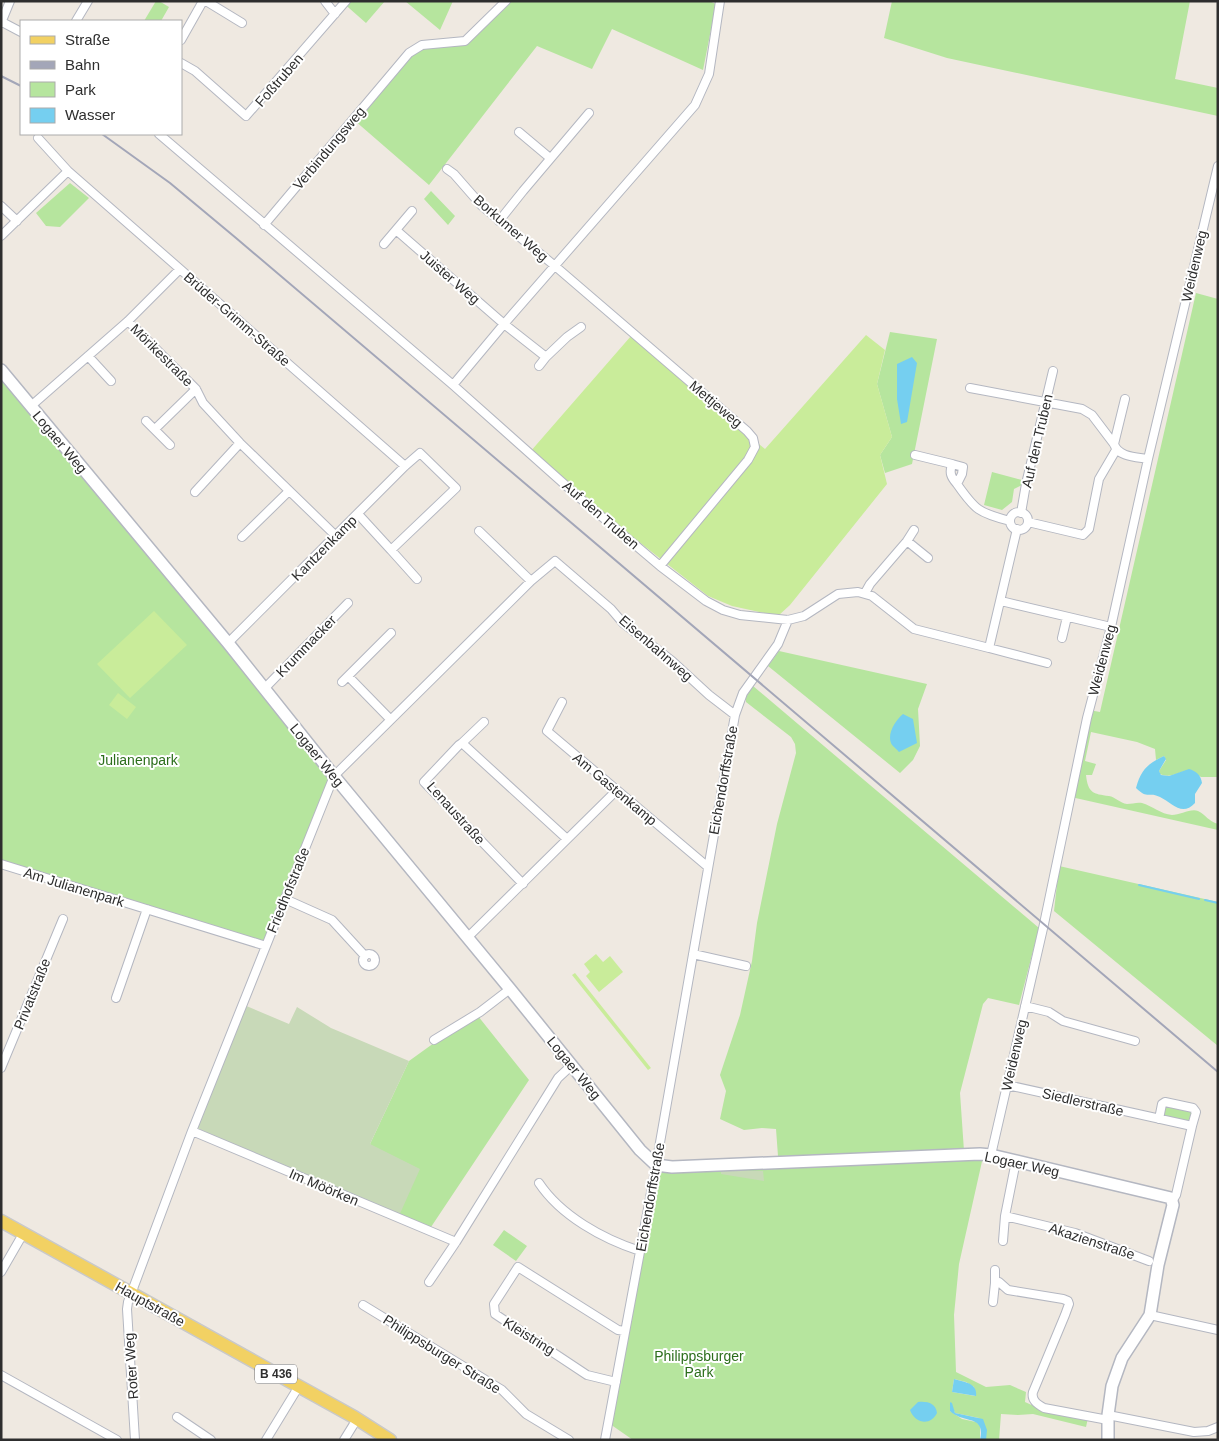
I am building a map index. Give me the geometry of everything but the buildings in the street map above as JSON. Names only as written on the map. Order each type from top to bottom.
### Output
[{"type":"main road","name":"Hauptstraße","points":[[1,1221],[299,1386],[390,1440]]},
{"type":"street","points":[[10,1],[1,22],[20,32]]},
{"type":"street","points":[[77,20],[88,1]]},
{"type":"street","points":[[182,38],[205,1],[242,23]]},
{"type":"street","points":[[325,1],[335,14]]},
{"type":"street","name":"Foßtruben","points":[[182,64],[194,71],[246,116],[346,1]]},
{"type":"street","name":"Verbindungsweg","points":[[264,225],[409,52],[422,45],[465,41],[506,1]]},
{"type":"street","points":[[453,385],[695,105],[709,74],[720,1]]},
{"type":"street","points":[[499,221],[589,112]]},
{"type":"street","points":[[519,132],[550,158]]},
{"type":"street","points":[[160,135],[264,225]]},
{"type":"street","name":"Brüder-Grimm-Straße","points":[[38,138],[68,171],[405,466]]},
{"type":"street","name":"Weidenweg","points":[[992,1155],[1089,710],[1111,627],[1148,459],[1218,166]]},
{"type":"street","name":"Borkumer Weg","points":[[447,169],[454,174],[482,206],[555,266]]},
{"type":"street","points":[[1,236],[68,171]]},
{"type":"street","points":[[1,206],[17,221]]},
{"type":"street","points":[[384,244],[412,212]]},
{"type":"street","name":"Auf den Truben","points":[[264,225],[453,385],[574,493],[660,566],[699,596],[723,610],[754,617],[788,620],[804,616],[838,594],[865,593]]},
{"type":"street","name":"Juister Weg","points":[[396,230],[504,324],[546,357]]},
{"type":"street","name":"Mettjeweg","points":[[555,266],[753,438],[755,447],[748,460],[660,566]]},
{"type":"street","points":[[31,406],[128,321],[180,269]]},
{"type":"street","name":"Mörikestraße","points":[[128,321],[196,389],[203,403],[240,443],[336,536]]},
{"type":"street","points":[[539,366],[546,357],[581,327]]},
{"type":"street","points":[[88,356],[111,380]]},
{"type":"street","name":"Logaer Weg","points":[[1,370],[228,643],[334,776],[640,1150],[656,1164],[672,1167],[970,1154],[992,1155],[1168,1197],[1173,1200]]},
{"type":"street","name":"Auf den Truben","points":[[1021,512],[1053,370]]},
{"type":"street","points":[[970,388],[1082,409],[1092,415],[1120,453],[1148,459]]},
{"type":"street","name":"Mörikestraße","points":[[155,430],[196,389]]},
{"type":"street","points":[[1028,522],[1083,535],[1086,533],[1089,529],[1099,479],[1115,447],[1126,399]]},
{"type":"street","points":[[146,421],[170,445]]},
{"type":"street","points":[[195,492],[240,443]]},
{"type":"street","name":"Kantzenkamp","points":[[228,643],[420,453],[456,488],[391,550]]},
{"type":"street","points":[[914,455],[963,467],[957,484],[980,511],[1010,521],[1017,530]]},
{"type":"street","points":[[242,538],[289,492]]},
{"type":"street","points":[[1010,521],[1014,514],[1021,512],[1026,516],[1028,522]]},
{"type":"street","points":[[358,514],[417,579]]},
{"type":"street","points":[[1017,530],[1024,528],[1028,522]]},
{"type":"street","points":[[479,530],[531,581]]},
{"type":"street","points":[[914,530],[907,541],[870,584],[865,593],[872,596],[914,629],[1047,662]]},
{"type":"street","points":[[989,648],[1017,530]]},
{"type":"street","points":[[907,541],[928,558]]},
{"type":"street","name":"Friedhofstraße","points":[[132,1293],[192,1131],[334,776],[390,718],[531,581],[555,561]]},
{"type":"street","name":"Eisenbahnweg","points":[[555,561],[611,609],[623,623],[735,714]]},
{"type":"street","points":[[1001,602],[1111,627]]},
{"type":"street","name":"Krummacker","points":[[264,689],[348,603]]},
{"type":"street","points":[[1062,638],[1067,617]]},
{"type":"street","name":"Eichendorffstraße","points":[[605,1440],[656,1164],[735,714],[743,693],[778,644],[788,620]]},
{"type":"street","points":[[390,718],[345,679],[392,632]]},
{"type":"street","name":"Am Gastenkamp","points":[[562,702],[547,731],[708,867]]},
{"type":"street","name":"Lenaustraße","points":[[484,722],[424,782],[523,884]]},
{"type":"street","points":[[462,743],[567,839]]},
{"type":"street","points":[[467,938],[617,790]]},
{"type":"street","name":"Am Julianenpark","points":[[1,864],[266,946]]},
{"type":"street","points":[[284,898],[332,920],[365,956]]},
{"type":"street","points":[[116,998],[147,909]]},
{"type":"street","name":"Privatstraße","points":[[1,1068],[63,919]]},
{"type":"street","points":[[693,954],[746,966]]},
{"type":"street","points":[[434,1040],[480,1012],[510,989]]},
{"type":"street","points":[[1025,1006],[1048,1012],[1063,1021],[1135,1041]]},
{"type":"street","points":[[429,1282],[558,1078],[572,1065]]},
{"type":"street","name":"Siedlerstraße","points":[[1007,1085],[1192,1126]]},
{"type":"street","points":[[1108,1440],[1108,1417],[1112,1386],[1122,1358],[1150,1315],[1158,1265],[1196,1112],[1193,1108],[1165,1102],[1162,1104],[1159,1119]]},
{"type":"street","name":"Im Möörken","points":[[192,1131],[456,1242]]},
{"type":"street","points":[[1002,1241],[1016,1161]]},
{"type":"street","points":[[539,1183],[547,1194],[597,1234],[640,1251]]},
{"type":"street","name":"Akazienstraße","points":[[1005,1216],[1075,1233],[1149,1261]]},
{"type":"street","points":[[1,1272],[23,1234]]},
{"type":"street","name":"Kleistring","points":[[616,1382],[587,1375],[576,1368],[495,1314],[494,1304],[518,1268],[618,1330],[625,1331]]},
{"type":"street","points":[[993,1302],[995,1270]]},
{"type":"street","points":[[994,1283],[999,1282],[1008,1290],[1068,1301],[1069,1304],[1055,1343],[1034,1392],[1033,1399],[1037,1404],[1044,1408],[1194,1432],[1208,1431],[1218,1427]]},
{"type":"street","points":[[995,1293],[999,1295],[1008,1290]]},
{"type":"street","name":"Roter Weg","points":[[132,1293],[127,1309],[135,1440]]},
{"type":"street","name":"Philippsburger Straße","points":[[363,1305],[502,1390],[526,1414],[569,1440]]},
{"type":"street","points":[[1150,1315],[1218,1330]]},
{"type":"street","points":[[1,1375],[117,1440]]},
{"type":"street","points":[[266,1440],[299,1386]]},
{"type":"street","points":[[177,1417],[210,1440]]},
{"type":"street","points":[[344,1440],[357,1419]]},
{"type":"green space","points":[[156,1],[169,7],[162,20],[145,20]]},
{"type":"green space","points":[[341,1],[385,1],[366,23]]},
{"type":"green space","points":[[405,1],[453,1],[440,30]]},
{"type":"green space","points":[[507,1],[709,1],[716,4],[703,70],[612,29],[592,69],[537,46],[429,185],[354,120],[409,53],[422,45],[465,41]]},
{"type":"green space","points":[[892,1],[1190,1],[1175,79],[1218,88],[1218,116],[947,58],[884,38]]},
{"type":"green space","points":[[70,183],[89,198],[60,227],[46,226],[36,213]]},
{"type":"green space","points":[[431,191],[455,216],[448,225],[424,199]]},
{"type":"green space","points":[[1196,293],[1218,299],[1218,777],[1201,777],[1191,770],[1168,776],[1160,774],[1159,771],[1166,760],[1164,756],[1156,760],[1155,749],[1137,742],[1091,732],[1085,761],[1096,764],[1092,775],[1086,775],[1088,786],[1092,792],[1127,804],[1142,803],[1160,812],[1172,815],[1195,810],[1218,824],[1218,830],[1071,797],[1089,710],[1100,712]]},
{"type":"green space","points":[[890,332],[937,339],[912,464],[885,473],[880,455],[892,437],[877,384]]},
{"type":"green space","points":[[866,335],[885,350],[877,384],[892,437],[880,455],[887,484],[790,605],[778,616],[732,606],[708,596],[583,498],[530,452],[631,336],[765,449]]},
{"type":"green space","name":"Julianenpark","points":[[1,375],[330,778],[264,942],[1,862]]},
{"type":"green space","points":[[992,472],[1022,480],[1022,485],[1014,489],[1012,502],[1002,510],[984,505]]},
{"type":"green space","points":[[154,611],[187,645],[130,698],[97,664]]},
{"type":"green space","points":[[779,651],[927,684],[918,709],[920,746],[913,760],[900,773],[768,666]]},
{"type":"green space","points":[[753,686],[1039,928],[1019,1005],[988,998],[983,1004],[960,1093],[964,1151],[778,1156],[776,1129],[744,1130],[720,1119],[726,1091],[720,1075],[740,1015],[752,961],[757,923],[777,824],[796,753],[795,744],[791,737],[746,702],[746,697]]},
{"type":"green space","points":[[118,693],[136,707],[127,719],[109,705]]},
{"type":"green space","points":[[1059,866],[1218,902],[1218,1046],[1054,911]]},
{"type":"green space","points":[[596,954],[603,962],[610,956],[623,972],[599,992],[586,976],[590,972],[584,964]]},
{"type":"green space","points":[[575,973],[651,1068],[648,1070],[572,975]]},
{"type":"green space","points":[[244,1005],[289,1024],[297,1007],[331,1028],[409,1061],[370,1144],[420,1169],[398,1218],[197,1128]]},
{"type":"green space","points":[[478,1016],[529,1080],[429,1230],[398,1218],[370,1144],[409,1061]]},
{"type":"green space","points":[[1165,1105],[1190,1111],[1192,1115],[1190,1122],[1164,1117],[1162,1114]]},
{"type":"green space","name":"Philippsburger Park","points":[[983,1157],[959,1264],[954,1315],[956,1372],[986,1387],[1010,1385],[1026,1392],[1025,1402],[1036,1407],[1088,1418],[1086,1427],[1033,1414],[1001,1414],[999,1440],[986,1440],[979,1418],[955,1413],[950,1402],[950,1411],[962,1419],[976,1422],[980,1425],[980,1440],[633,1440],[610,1424],[661,1168]],"holes":[[[954,1379],[966,1382],[974,1387],[975,1396],[952,1392]]]},
{"type":"green space","points":[[721,1167],[745,1171],[763,1171],[764,1181],[721,1174]]},
{"type":"green space","points":[[504,1230],[527,1246],[516,1261],[493,1245]]},
{"type":"water","points":[[912,357],[917,363],[907,422],[901,424],[897,399],[897,364]]},
{"type":"water","points":[[903,714],[913,719],[917,743],[899,752],[892,744],[890,735],[895,723]]},
{"type":"water","points":[[1164,756],[1166,759],[1159,771],[1161,775],[1169,776],[1189,769],[1196,772],[1201,778],[1202,783],[1195,794],[1195,803],[1186,809],[1177,808],[1160,797],[1143,794],[1136,788],[1146,768]]},
{"type":"water","points":[[954,1379],[973,1386],[976,1396],[952,1392]]},
{"type":"water","points":[[918,1402],[928,1402],[935,1407],[937,1413],[931,1420],[919,1421],[912,1415],[910,1410]]},
{"type":"water","points":[[950,1402],[955,1413],[983,1419],[987,1430],[986,1440],[980,1440],[980,1426],[977,1423],[955,1415],[950,1411]]},
{"type":"waterway","points":[[1139,885],[1199,899]]},
{"type":"waterway","points":[[1205,900],[1218,903]]},
{"type":"railway","points":[[1,76],[20,86]]},
{"type":"railway","points":[[103,135],[170,183],[236,238],[1218,1072]]}]
